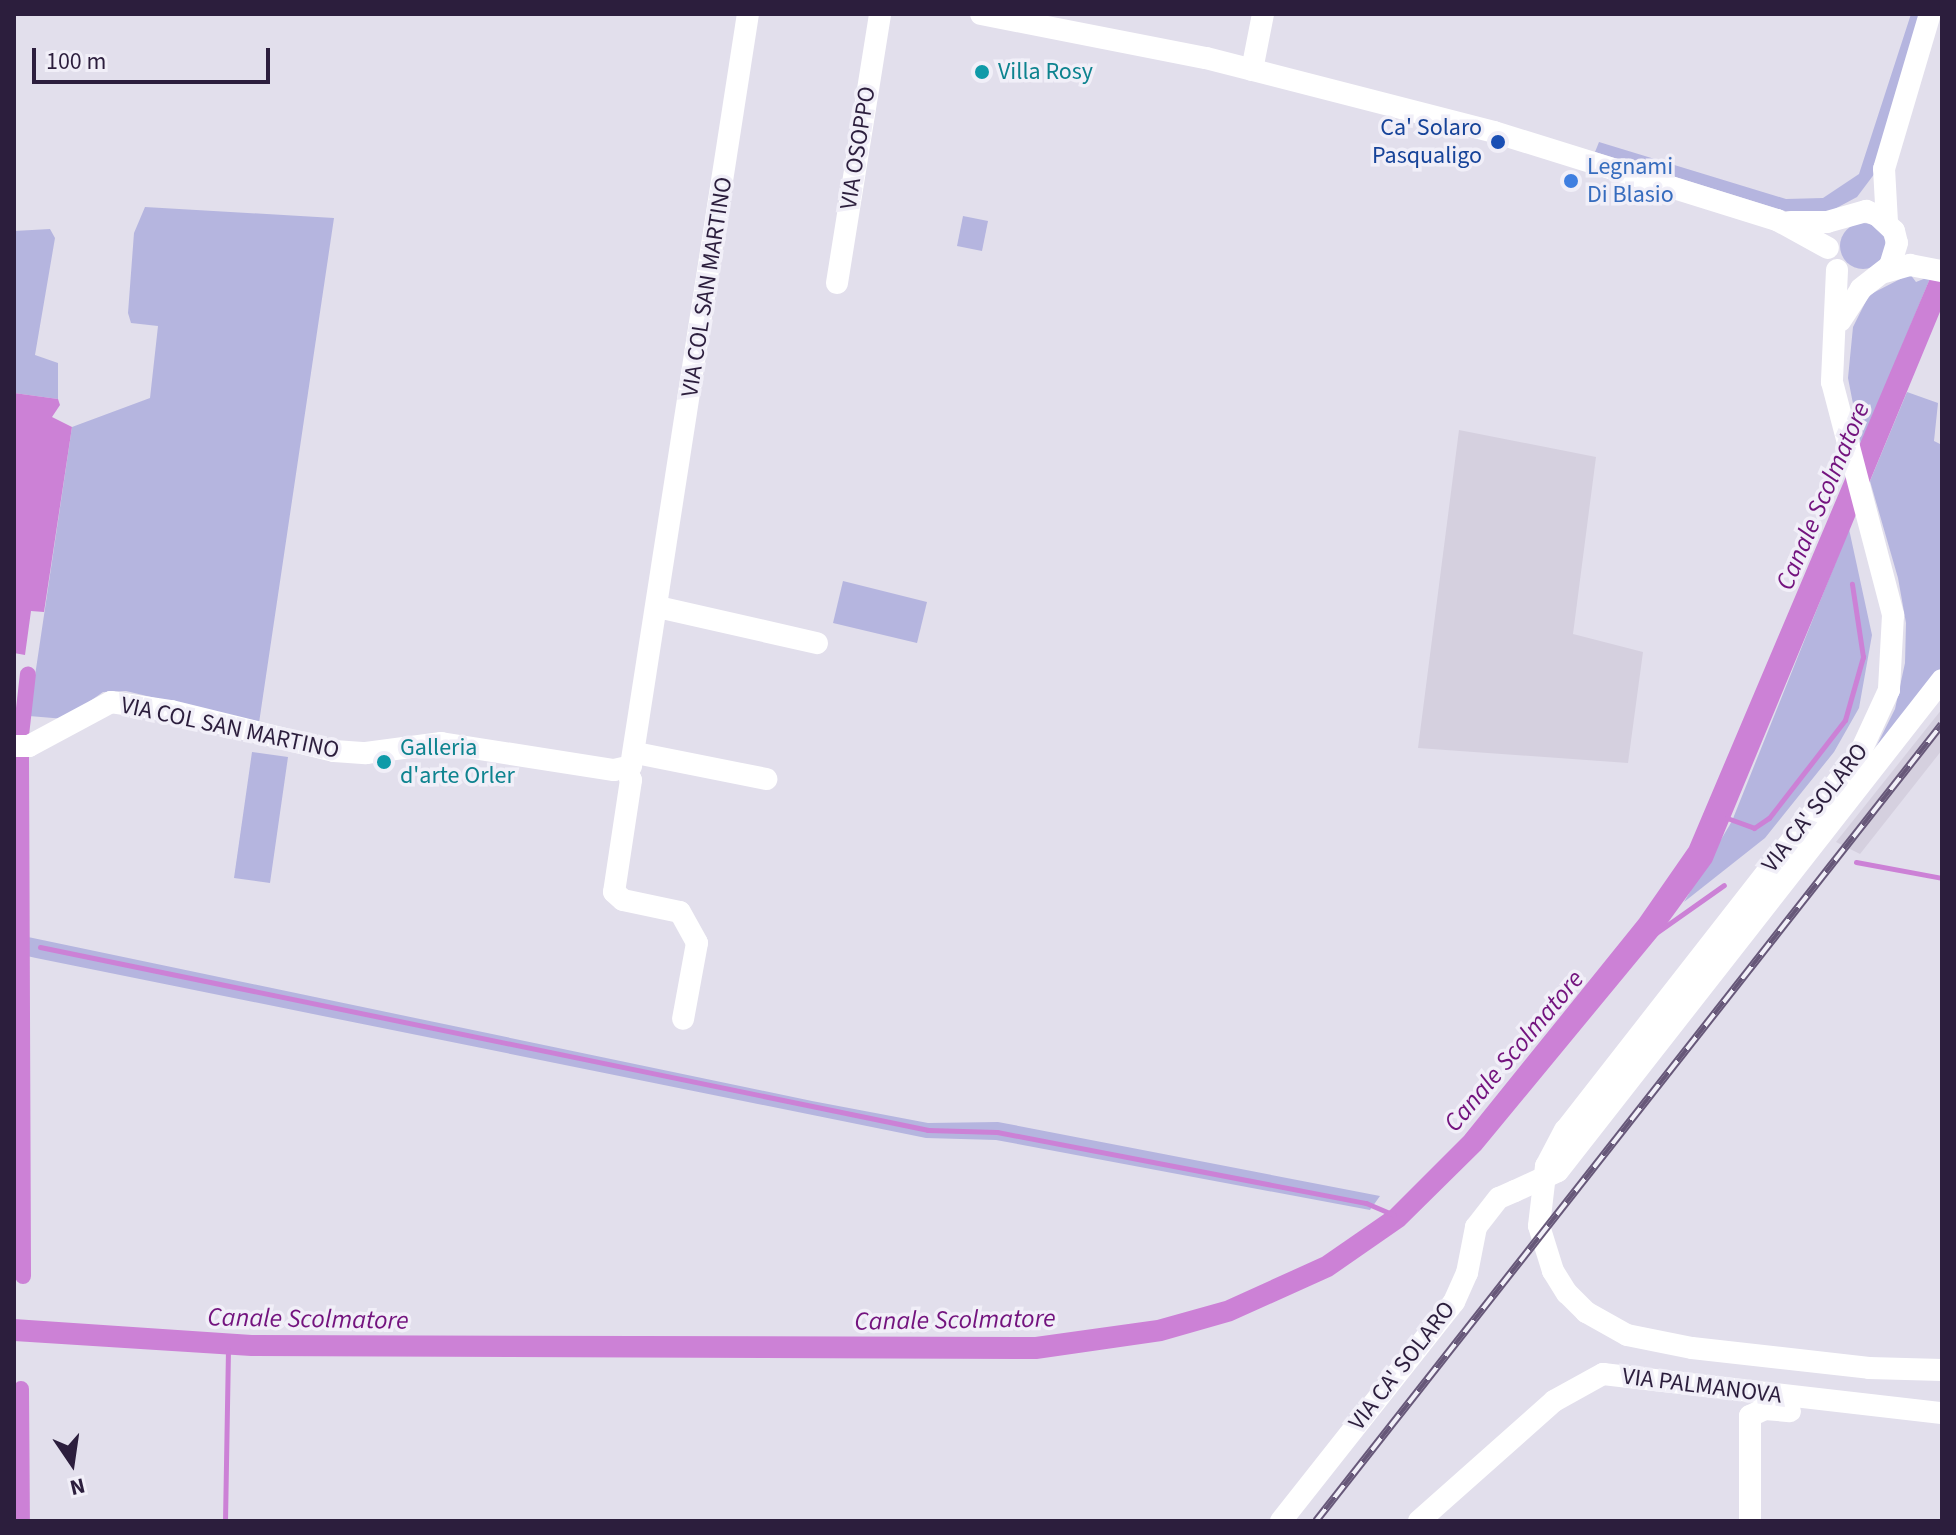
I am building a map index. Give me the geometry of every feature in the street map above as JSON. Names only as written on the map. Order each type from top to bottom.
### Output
[{"type":"street","name":"VIA COL SAN MARTINO","points":[[631,761],[658,607],[748,14]]},
{"type":"street","name":"VIA OSOPPO","points":[[837,283],[880,14]]},
{"type":"street","points":[[981,14],[1252,70],[1523,140],[1777,220],[1809,224],[1848,215],[1877,215],[1938,270]]},
{"type":"street","points":[[1252,70],[1263,14]]},
{"type":"street","points":[[1777,220],[1828,248],[1829,236],[1884,169],[1930,14]]},
{"type":"street","name":"VIA CA' SOLARO","points":[[1838,327],[1895,255],[1884,169]]},
{"type":"street","name":"VIA CA' SOLARO","points":[[1828,248],[1837,270],[1838,327],[1832,382],[1895,632],[1889,690],[1874,729],[1565,1130],[1546,1166],[1539,1226],[1553,1271],[1567,1293],[1586,1312],[1627,1335],[1692,1348],[1869,1368],[1942,1370]]},
{"type":"street","points":[[1837,270],[1859,280],[1901,265],[1938,270]]},
{"type":"street","points":[[658,607],[817,643]]},
{"type":"street","name":"VIA CA' SOLARO","points":[[1281,1521],[1448,1310],[1467,1273],[1476,1227],[1499,1198],[1558,1171],[1942,680]]},
{"type":"street","name":"VIA COL SAN MARTINO","points":[[14,746],[41,741],[111,702],[199,717],[334,751],[375,753],[441,743],[631,761],[766,779]]},
{"type":"street","points":[[631,761],[631,780],[614,892],[623,900],[680,912],[697,943],[683,1019]]},
{"type":"street","name":"VIA PALMANOVA","points":[[1419,1521],[1554,1401],[1603,1374],[1942,1413]]},
{"type":"street","points":[[1750,1521],[1749,1421],[1757,1411],[1942,1428]]},
{"type":"shaded area","points":[[1911,14],[1922,14],[1875,173],[1857,197],[1829,212],[1785,211],[1595,152],[1599,142],[1786,199],[1823,198],[1859,174]]},
{"type":"shaded area","points":[[145,207],[334,218],[259,723],[126,691],[103,692],[65,719],[29,716],[72,427],[150,398],[158,326],[131,323],[128,313],[134,233]]},
{"type":"shaded area","points":[[963,216],[988,221],[982,251],[957,246]]},
{"type":"shaded area","points":[[1863,223],[1879,230],[1886,246],[1879,262],[1863,269],[1847,262],[1840,246],[1847,230]]},
{"type":"shaded area","points":[[50,229],[55,238],[35,355],[58,363],[58,399],[14,393],[14,231]]},
{"type":"shaded area","points":[[1910,274],[1916,282],[1931,276],[1861,445],[1848,378],[1853,327],[1869,295]]},
{"type":"shaded area","points":[[1931,276],[1942,281],[1942,307],[1712,862],[1661,932],[1481,1150],[1404,1226],[1332,1276],[1232,1321],[1162,1341],[1037,1359],[251,1356],[14,1341],[14,1319],[252,1335],[1035,1337],[1157,1320],[1225,1301],[1322,1257],[1390,1210],[1464,1136],[1639,919],[1689,847]]},
{"type":"shaded area","points":[[1907,392],[1938,403],[1934,441],[1942,445],[1942,668],[1866,767],[1895,709],[1905,663],[1906,623],[1898,578],[1870,481]]},
{"type":"shaded area","points":[[14,393],[58,399],[60,405],[52,417],[72,427],[44,612],[31,611],[25,655],[14,653]]},
{"type":"shaded area","points":[[1459,430],[1596,457],[1573,634],[1643,652],[1628,763],[1418,748]]},
{"type":"shaded area","points":[[1849,529],[1872,635],[1859,708],[1834,752],[1765,838],[1684,902],[1732,821]]},
{"type":"shaded area","points":[[843,581],[927,602],[917,643],[833,623]]},
{"type":"shaded area","points":[[1942,709],[1942,750],[1860,854],[1836,842]]},
{"type":"shaded area","points":[[252,752],[288,757],[270,883],[234,878]]},
{"type":"shaded area","points":[[28,937],[812,1101],[928,1123],[998,1122],[1380,1196],[1370,1210],[996,1140],[926,1138],[27,956]]},
{"type":"waterway","points":[[1727,818],[1754,828],[1769,818],[1845,720],[1863,657],[1852,584]]},
{"type":"waterway","points":[[21,735],[28,674]]},
{"type":"waterway","points":[[21,755],[23,1276]]},
{"type":"waterway","points":[[1856,862],[1942,878]]},
{"type":"waterway","points":[[1656,933],[1724,885]]},
{"type":"waterway","points":[[40,947],[928,1130],[997,1132],[1366,1203],[1394,1215]]},
{"type":"waterway","points":[[225,1521],[228,1350]]},
{"type":"waterway","points":[[21,1389],[22,1521]]},
{"type":"railway","points":[[1316,1521],[1942,724]]},
{"type":"place","name":"Villa Rosy","points":[[982,72]]},
{"type":"place","name":"Ca' Solaro Pasqualigo","points":[[1498,142]]},
{"type":"place","name":"Legnami Di Blasio","points":[[1571,181]]},
{"type":"place","name":"Galleria d'arte Orler","points":[[384,762]]},
{"type":"water label","name":"Canale Scolmatore","points":[[1823,496]]},
{"type":"water label","name":"Canale Scolmatore","points":[[1514,1051]]},
{"type":"water label","name":"Canale Scolmatore","points":[[308,1319]]},
{"type":"water label","name":"Canale Scolmatore","points":[[955,1320]]}]
